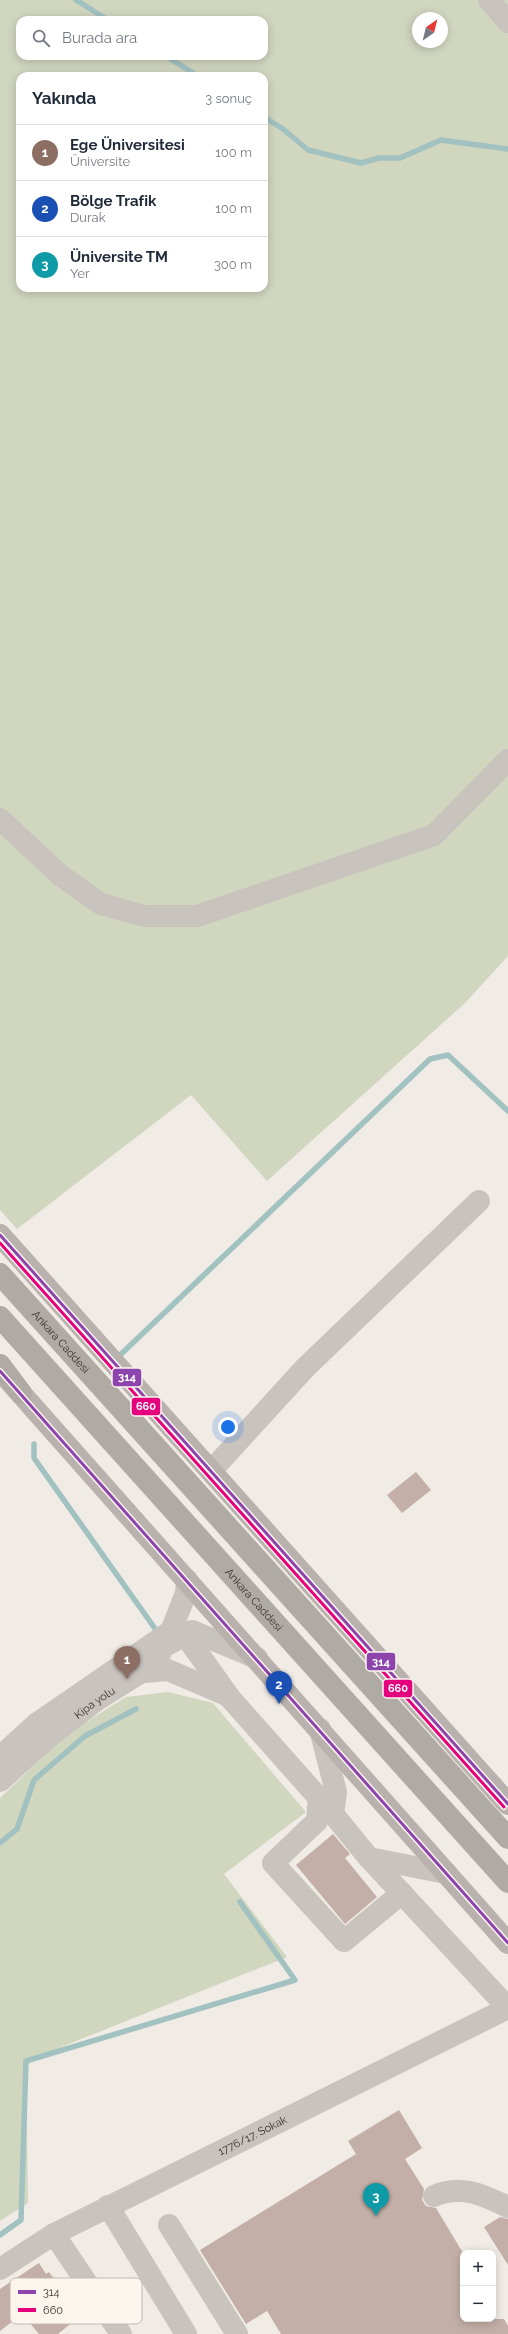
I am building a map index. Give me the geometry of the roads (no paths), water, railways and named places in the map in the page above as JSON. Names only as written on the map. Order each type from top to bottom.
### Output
[{"type":"highway","name":"Ankara Caddesi","points":[[0,1274],[508,1838]]},
{"type":"highway","name":"Ankara Caddesi","points":[[0,1317],[508,1882]]},
{"type":"highway","points":[[0,1365],[21,1393]]},
{"type":"main road","points":[[0,1235],[212,1470],[508,1804]]},
{"type":"main road","points":[[0,1371],[257,1658],[508,1943]]},
{"type":"street","points":[[488,0],[508,22]]},
{"type":"street","points":[[0,819],[60,875],[101,904],[145,916],[197,916],[434,835],[508,760]]},
{"type":"street","points":[[212,1470],[305,1368],[479,1201]]},
{"type":"street","points":[[187,1580],[178,1633],[230,1698],[370,1858],[508,2008]]},
{"type":"street","points":[[178,1633],[192,1631],[257,1658]]},
{"type":"street","name":"Kipa yolu","points":[[0,1781],[51,1735],[97,1700],[145,1672],[160,1658],[164,1647],[178,1633]]},
{"type":"street","name":"Kipa yolu","points":[[0,1756],[36,1724],[178,1633]]},
{"type":"street","points":[[145,1672],[168,1670],[217,1690],[230,1698]]},
{"type":"street","points":[[320,1729],[336,1792],[333,1814]]},
{"type":"street","points":[[319,1798],[317,1821],[273,1863],[344,1941],[402,1893]]},
{"type":"street","points":[[370,1858],[446,1873]]},
{"type":"street","name":"1776/17. Sokak","points":[[0,2269],[54,2234],[108,2206],[508,2008]]},
{"type":"street","points":[[434,2196],[448,2190],[463,2190],[492,2199],[508,2207]]},
{"type":"street","points":[[108,2206],[186,2334]]},
{"type":"street","points":[[169,2225],[237,2334]]},
{"type":"street","points":[[54,2234],[83,2278]]},
{"type":"street","points":[[114,2324],[121,2334]]},
{"type":"waterway","points":[[76,0],[102,16]]},
{"type":"waterway","points":[[172,60],[192,72]]},
{"type":"waterway","points":[[268,120],[283,129],[308,150],[361,163],[379,158],[400,158],[441,140],[508,149]]},
{"type":"waterway","points":[[117,1358],[430,1059],[448,1055],[508,1111]]},
{"type":"waterway","points":[[34,1444],[34,1458],[156,1630]]},
{"type":"waterway","points":[[0,1843],[17,1829],[34,1780],[85,1736],[136,1709]]},
{"type":"waterway","points":[[0,2235],[21,2220],[26,2061],[295,1980],[240,1902]]},
{"type":"place","name":"Ege Üniversitesi","points":[[127,1679]]},
{"type":"place","name":"Bölge Trafik","points":[[279,1704]]},
{"type":"place","name":"Üniversite TM","points":[[376,2216]]}]
